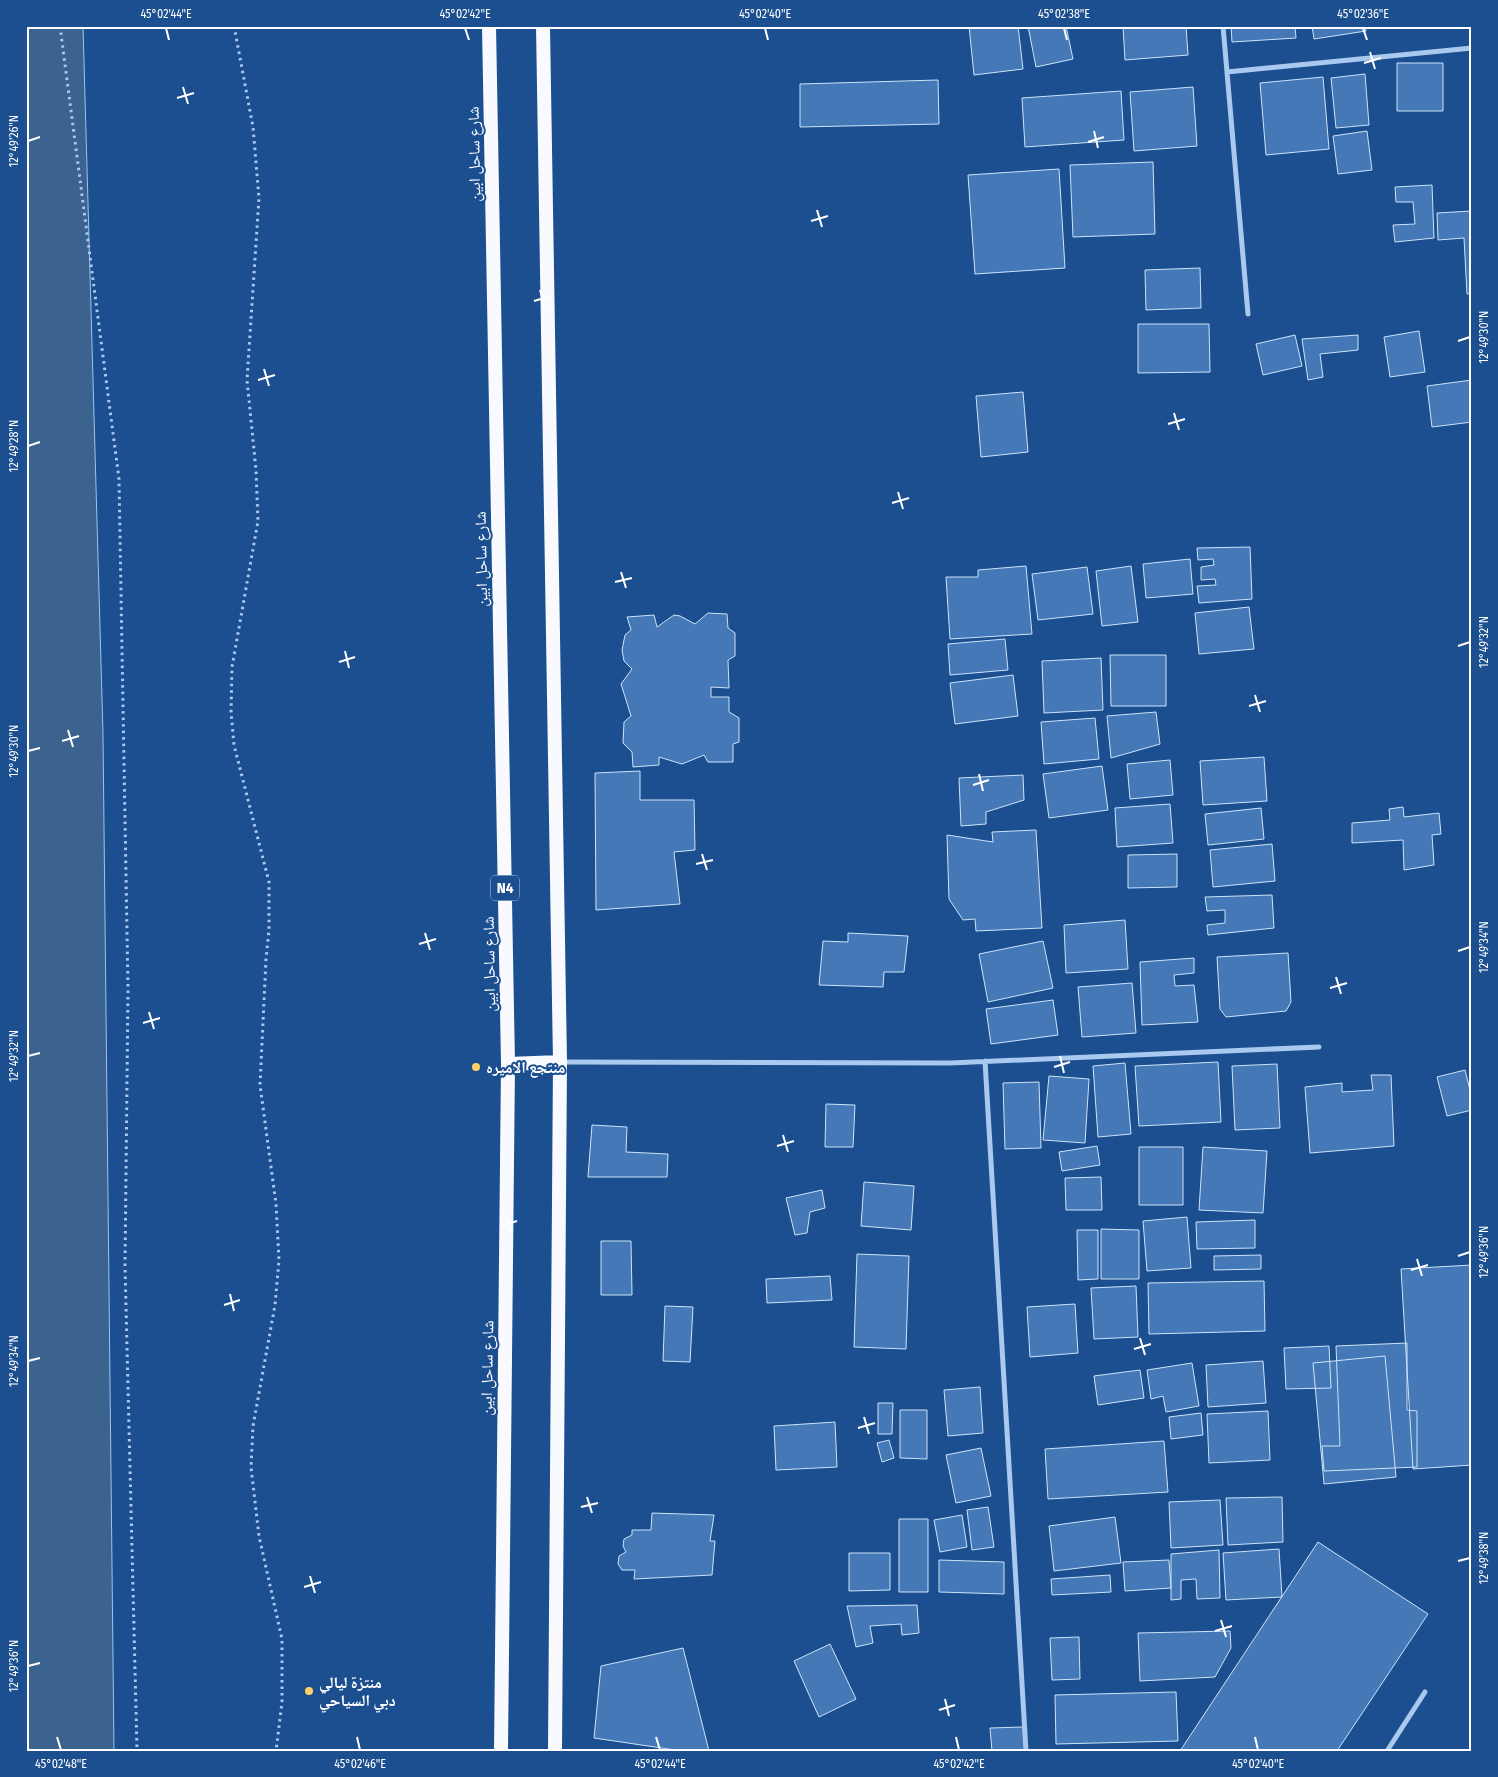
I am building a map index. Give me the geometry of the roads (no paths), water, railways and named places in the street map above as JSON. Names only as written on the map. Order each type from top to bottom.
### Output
[{"type":"highway","name":"شارع ساحل ابين","points":[[489,26],[508,1064],[501,1751]]},
{"type":"highway","points":[[543,26],[560,1062],[555,1751]]},
{"type":"highway","points":[[508,1064],[560,1062]]},
{"type":"street","points":[[1223,26],[1248,314]]},
{"type":"street","points":[[1227,72],[1472,48]]},
{"type":"street","points":[[560,1062],[985,1061],[1319,1047]]},
{"type":"street","points":[[985,1061],[1026,1751]]},
{"type":"street","points":[[1387,1751],[1425,1692]]},
{"type":"water","points":[[26,26],[83,26],[103,734],[114,1751],[26,1751]]},
{"type":"place","name":"منتجع الاميره","points":[[476,1067]]},
{"type":"place","name":"منتزة ليالي دبي السياحي","points":[[309,1691]]}]
